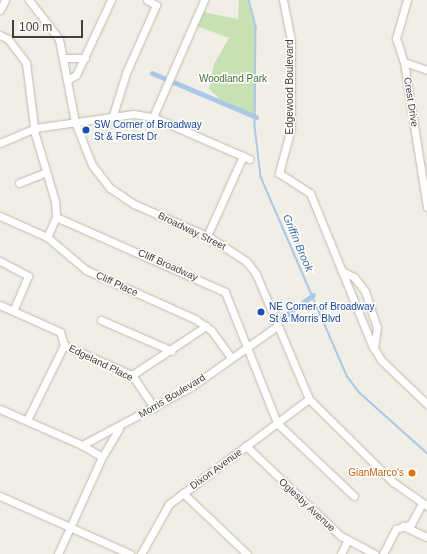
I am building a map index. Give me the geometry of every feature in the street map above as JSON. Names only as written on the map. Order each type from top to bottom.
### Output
[{"type":"street","points":[[0,10],[5,0]]},
{"type":"street","name":"Broadway Street","points":[[29,0],[50,23],[65,58],[75,122],[92,165],[110,188],[134,204],[207,236],[246,261],[256,274],[309,399],[378,468],[424,505]]},
{"type":"street","points":[[69,79],[76,75],[111,0]]},
{"type":"street","points":[[113,115],[126,72],[156,5],[147,0]]},
{"type":"street","points":[[153,117],[204,0]]},
{"type":"street","name":"Edgewood Boulevard","points":[[283,0],[291,40],[292,128],[279,173],[310,193],[342,271]]},
{"type":"street","name":"Crest Drive","points":[[407,0],[396,38],[404,62],[427,207]]},
{"type":"street","points":[[0,35],[8,39],[26,63],[35,128],[56,217],[48,237]]},
{"type":"street","points":[[65,58],[85,58]]},
{"type":"street","points":[[404,62],[427,70]]},
{"type":"street","points":[[0,143],[35,128],[113,115],[153,117],[246,158],[207,236]]},
{"type":"street","points":[[19,183],[46,172]]},
{"type":"street","name":"Cliff Place","points":[[0,216],[48,237],[86,270],[206,326],[230,356]]},
{"type":"street","name":"Cliff Broadway","points":[[56,217],[222,289],[277,423]]},
{"type":"street","points":[[0,261],[22,272],[28,280],[13,311]]},
{"type":"street","points":[[342,271],[374,349],[427,404]]},
{"type":"street","points":[[342,271],[354,277],[365,291],[377,327],[374,349]]},
{"type":"street","name":"Edgeland Place","points":[[0,305],[60,332],[64,345],[132,375],[154,408]]},
{"type":"street","points":[[101,320],[172,351]]},
{"type":"street","points":[[132,375],[172,351],[206,326]]},
{"type":"street","name":"Morris Boulevard","points":[[82,446],[120,428],[190,387],[230,356],[277,326]]},
{"type":"street","points":[[27,420],[64,345]]},
{"type":"street","name":"Dixon Avenue","points":[[141,554],[163,512],[183,493],[309,399]]},
{"type":"street","points":[[0,409],[27,420],[102,457]]},
{"type":"street","points":[[277,423],[354,496]]},
{"type":"street","points":[[58,554],[102,457],[120,428]]},
{"type":"street","name":"Oglesby Avenue","points":[[246,446],[347,541],[375,554]]},
{"type":"street","points":[[183,493],[247,554]]},
{"type":"street","points":[[0,496],[71,526],[130,554]]},
{"type":"street","points":[[383,554],[396,529],[411,524],[424,505]]},
{"type":"street","points":[[402,526],[427,537]]},
{"type":"street","points":[[341,554],[347,541]]},
{"type":"green space","name":"Woodland Park","points":[[239,0],[249,0],[256,27],[256,117],[227,106],[209,89],[214,64],[229,38],[197,26],[203,12],[238,19]]},
{"type":"waterway","name":"Griffin Brook","points":[[249,0],[256,27],[255,126],[261,177],[347,376],[360,393],[427,453]]},
{"type":"waterway","points":[[152,73],[256,117]]},
{"type":"waterway","points":[[281,319],[313,295]]},
{"type":"place","name":"SW Corner of Broadway St & Forest Dr","points":[[86,130]]},
{"type":"place","name":"NE Corner of Broadway St & Morris Blvd","points":[[261,312]]},
{"type":"place","name":"GianMarco's","points":[[412,473]]}]
